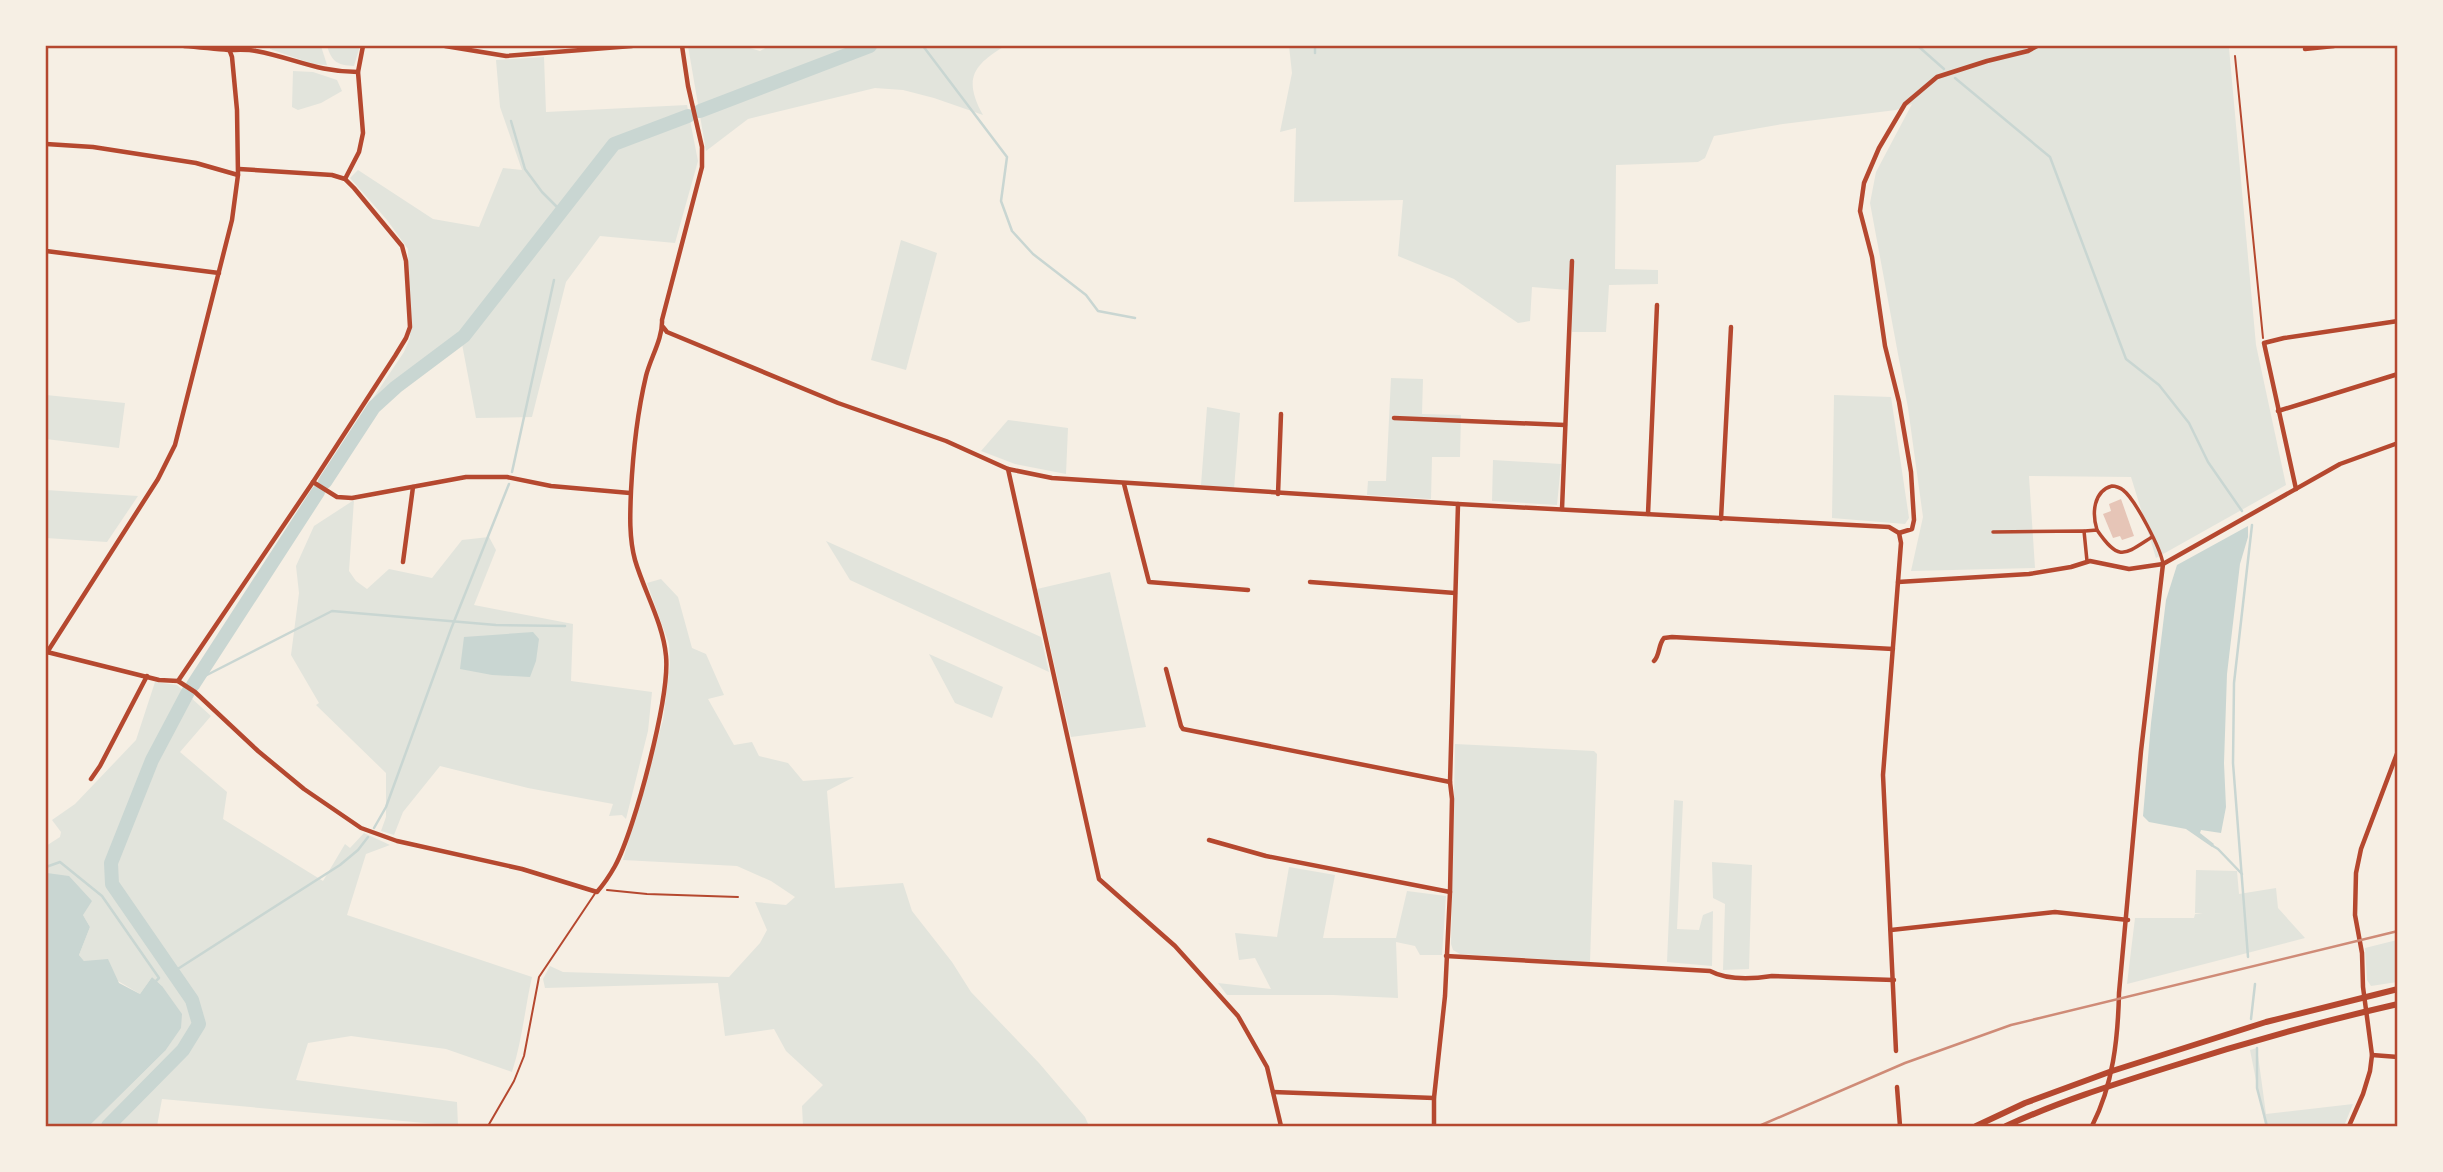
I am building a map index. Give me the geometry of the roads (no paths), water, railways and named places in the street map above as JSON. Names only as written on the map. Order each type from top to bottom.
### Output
[{"type":"main road","points":[[1976,1126],[2025,1103],[2112,1071],[2266,1022],[2398,989]]},
{"type":"main road","points":[[2006,1126],[2064,1102],[2259,1038],[2398,1004]]},
{"type":"street","points":[[184,46],[251,50],[334,72],[358,72]]},
{"type":"street","points":[[345,179],[359,152],[363,132],[358,72],[363,46]]},
{"type":"street","points":[[445,46],[506,56],[632,46]]},
{"type":"street","points":[[229,48],[237,110],[239,172],[232,220],[175,445],[169,460],[46,653],[178,681],[195,692],[258,751],[304,789],[362,828],[397,841],[522,869],[597,892],[617,864],[627,839],[659,714],[666,656],[635,558],[630,531],[638,412],[650,360],[663,327],[702,167],[702,147],[682,46]]},
{"type":"street","points":[[1899,533],[1912,529],[1914,520],[1911,471],[1899,402],[1885,346],[1872,257],[1860,211],[1864,183],[1879,148],[1905,104],[1937,77],[2028,51],[2037,46]]},
{"type":"street","points":[[2305,48],[2334,46]]},
{"type":"street","points":[[46,144],[93,147],[239,172],[332,175],[345,179],[402,246],[406,261],[410,327],[401,347],[178,681]]},
{"type":"street","points":[[46,251],[219,273]]},
{"type":"street","points":[[1562,509],[1572,261]]},
{"type":"street","points":[[1648,514],[1657,305]]},
{"type":"street","points":[[2296,489],[2264,343],[2398,321]]},
{"type":"street","points":[[663,327],[838,403],[946,442],[1008,468],[1052,478],[1278,494],[1889,527],[1899,533],[1901,543],[1883,775],[1896,1051]]},
{"type":"street","points":[[1721,519],[1731,327]]},
{"type":"street","points":[[2278,411],[2398,374]]},
{"type":"street","points":[[1278,494],[1281,414]]},
{"type":"street","points":[[1394,418],[1565,425]]},
{"type":"street","points":[[1898,582],[2029,574],[2071,567],[2087,561],[2129,569],[2162,564],[2340,464],[2398,443]]},
{"type":"street","points":[[1008,468],[1098,879],[1175,946],[1238,1016],[1267,1067],[1281,1126]]},
{"type":"street","points":[[313,482],[337,497],[352,498],[466,477],[507,477],[551,486],[631,493]]},
{"type":"street","points":[[1124,484],[1149,582],[1248,590]]},
{"type":"street","points":[[403,562],[413,486]]},
{"type":"street","points":[[2092,1126],[2112,1071],[2118,1031],[2119,993],[2128,920],[2141,751],[2162,564],[2162,556],[2152,537],[2132,499],[2122,489],[2112,486],[2102,491],[2094,518],[2097,530],[2113,550],[2134,551],[2152,537]]},
{"type":"street","points":[[1434,1126],[1434,1098],[1445,996],[1450,892],[1450,782],[1458,504]]},
{"type":"street","points":[[1993,532],[2097,530]]},
{"type":"street","points":[[2084,531],[2087,561]]},
{"type":"street","points":[[1310,582],[1455,593]]},
{"type":"street","points":[[1654,661],[1664,638],[1893,649]]},
{"type":"street","points":[[1166,669],[1184,729],[1450,782]]},
{"type":"street","points":[[91,779],[147,676]]},
{"type":"street","points":[[2349,1126],[2363,1094],[2372,1055],[2364,997],[2362,953],[2355,915],[2356,873],[2361,849],[2398,751]]},
{"type":"street","points":[[1209,840],[1266,856],[1450,892]]},
{"type":"street","points":[[1891,930],[2055,912],[2128,920]]},
{"type":"street","points":[[1446,956],[1710,971],[1719,975],[1759,978],[1772,976],[1894,980]]},
{"type":"street","points":[[2372,1055],[2398,1056]]},
{"type":"street","points":[[1897,1087],[1900,1126]]},
{"type":"street","points":[[1273,1092],[1434,1098]]},
{"type":"lane","points":[[488,1126],[514,1081],[524,1056],[540,977],[597,892]]},
{"type":"waterway","points":[[700,111],[870,46]]},
{"type":"waterway","points":[[923,46],[1007,157],[1001,201],[1012,231],[1033,254],[1086,295],[1098,311],[1135,318]]},
{"type":"waterway","points":[[1315,46],[1315,53]]},
{"type":"waterway","points":[[1918,46],[1944,69]]},
{"type":"waterway","points":[[1955,78],[2050,157],[2126,359],[2159,385],[2189,423],[2208,462],[2242,511]]},
{"type":"waterway","points":[[325,482],[374,407],[464,336],[614,144],[688,116]]},
{"type":"waterway","points":[[511,121],[525,169],[542,192],[562,212]]},
{"type":"waterway","points":[[512,472],[554,280]]},
{"type":"waterway","points":[[374,828],[386,807],[451,629],[509,484]]},
{"type":"waterway","points":[[193,685],[318,492]]},
{"type":"waterway","points":[[2248,957],[2233,763],[2234,683],[2252,525]]},
{"type":"waterway","points":[[197,680],[332,611],[496,625],[565,626]]},
{"type":"waterway","points":[[108,1126],[183,1050],[199,1024],[192,1000],[112,884],[111,863],[152,760],[188,692]]},
{"type":"waterway","points":[[173,972],[340,865],[358,850],[368,837]]},
{"type":"waterway","points":[[2213,846],[2242,874]]},
{"type":"waterway","points":[[46,867],[60,862],[102,896],[159,978],[156,981]]},
{"type":"waterway","points":[[2251,1019],[2255,984]]},
{"type":"waterway","points":[[2257,1048],[2257,1088],[2267,1126]]},
{"type":"railway","points":[[1759,1126],[1905,1063],[2011,1025],[2398,931]]}]
